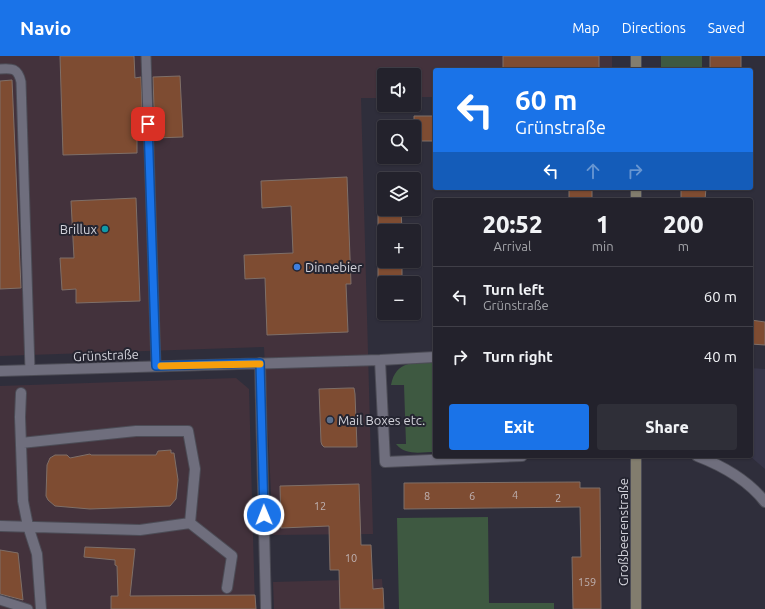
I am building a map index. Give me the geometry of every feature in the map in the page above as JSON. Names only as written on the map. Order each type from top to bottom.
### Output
[{"type":"street","points":[[636,56],[636,68]]},
{"type":"street","name":"Grünstraße","points":[[0,370],[380,360],[433,357]]},
{"type":"street","points":[[380,360],[385,462],[476,458]]},
{"type":"street","points":[[260,363],[266,609]]},
{"type":"street","points":[[21,393],[23,501],[28,526],[37,554],[41,609]]},
{"type":"street","points":[[21,443],[136,431],[188,431],[195,469],[190,523]]},
{"type":"street","name":"Großbeerenstraße","points":[[636,458],[636,609]]},
{"type":"street","points":[[702,458],[733,473],[750,486],[765,502]]},
{"type":"street","points":[[0,526],[140,530],[190,523],[232,556],[227,588]]},
{"type":"lane","points":[[146,56],[156,366]]},
{"type":"lane","points":[[0,69],[10,68],[16,70],[20,75],[21,82],[30,370]]},
{"type":"lane","points":[[0,600],[28,609]]},
{"type":"shaded area","points":[[0,56],[612,56],[612,68],[433,68],[433,97],[421,97],[421,68],[377,68],[377,98],[361,98],[373,534],[273,535],[264,347],[0,356]]},
{"type":"shaded area","points":[[753,368],[765,369],[765,469],[752,458]]},
{"type":"shaded area","points":[[236,378],[249,389],[255,609],[0,609],[0,386]]},
{"type":"shaded area","points":[[382,579],[384,609],[274,609],[273,582]]},
{"type":"green space","points":[[661,56],[702,56],[702,68],[661,68]]},
{"type":"green space","points":[[433,361],[433,452],[409,452],[400,448],[396,444],[406,444],[404,385],[391,385],[393,377],[397,371],[407,364]]},
{"type":"green space","points":[[488,517],[489,603],[554,603],[554,609],[399,609],[397,518]]},
{"type":"building","points":[[60,56],[134,56],[135,78],[141,77],[143,139],[137,139],[137,153],[63,155]]},
{"type":"building","points":[[503,56],[599,56],[599,68],[503,68]]},
{"type":"building","points":[[710,56],[741,56],[741,68],[710,68]]},
{"type":"building","points":[[180,76],[183,137],[155,138],[153,77]]},
{"type":"building","points":[[12,80],[21,288],[0,289],[0,81]]},
{"type":"building","points":[[414,116],[433,116],[433,141],[421,141],[421,120],[414,120]]},
{"type":"building","name":"Dinnebier","points":[[347,177],[351,284],[346,284],[348,332],[267,335],[265,278],[245,279],[244,255],[293,253],[291,206],[262,208],[261,181]]},
{"type":"building","points":[[569,190],[592,190],[592,198],[569,198]]},
{"type":"building","points":[[681,190],[706,190],[705,198],[681,198]]},
{"type":"building","name":"Brillux","points":[[136,198],[140,301],[76,303],[76,289],[62,290],[60,258],[74,258],[71,201]]},
{"type":"building","points":[[378,216],[401,216],[402,224],[378,224]]},
{"type":"building","points":[[378,268],[402,268],[402,276],[378,276]]},
{"type":"building","points":[[753,320],[765,322],[765,345],[753,344]]},
{"type":"building","points":[[354,388],[357,447],[324,447],[321,442],[319,389]]},
{"type":"building","points":[[171,450],[171,453],[174,453],[178,480],[176,499],[170,506],[90,509],[55,506],[46,496],[47,465],[50,458],[55,455],[67,455],[70,458],[90,454],[156,455],[158,451]]},
{"type":"building","points":[[580,482],[580,488],[600,488],[601,609],[573,609],[572,557],[581,557],[580,507],[404,509],[404,483]]},
{"type":"building","points":[[359,484],[361,545],[371,545],[373,589],[383,588],[384,609],[340,609],[339,570],[330,570],[329,526],[281,528],[280,486]]},
{"type":"building","points":[[85,547],[135,549],[130,596],[255,595],[256,609],[111,609],[111,596],[118,596],[117,566],[115,565],[115,560],[84,557]]},
{"type":"building","points":[[0,550],[18,553],[23,600],[0,594]]},
{"type":"slow traffic","points":[[161,366],[260,364]]},
{"type":"place","name":"Brillux","points":[[105,229]]},
{"type":"place","name":"Dinnebier","points":[[297,267]]},
{"type":"place","name":"Mail Boxes etc.","points":[[330,420]]},
{"type":"route","points":[[148,124],[156,366],[260,363],[264,515]]}]
